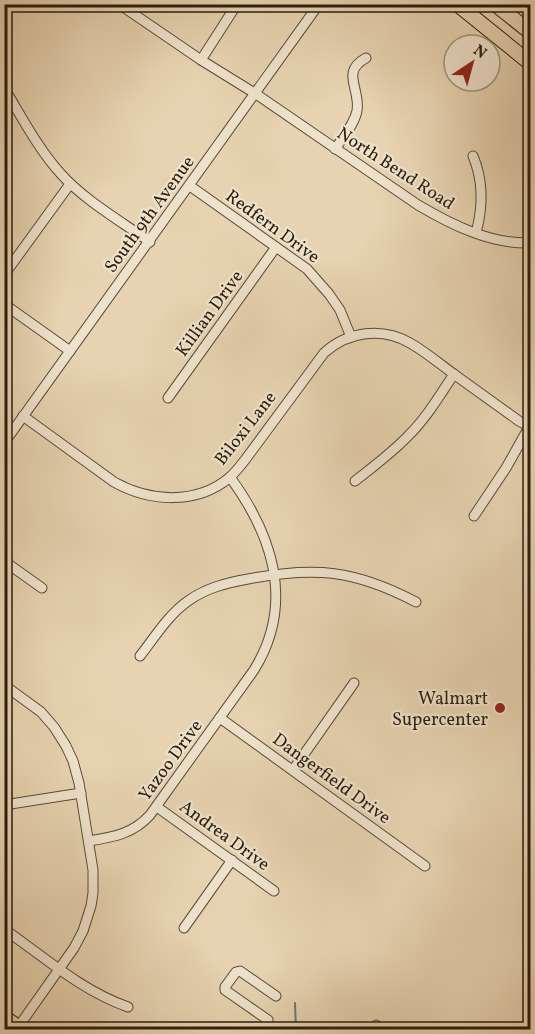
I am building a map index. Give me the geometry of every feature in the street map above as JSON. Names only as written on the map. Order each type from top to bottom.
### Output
[{"type":"highway","points":[[457,4],[531,63]]},
{"type":"highway","points":[[495,4],[531,32]]},
{"type":"main road","points":[[4,1016],[22,1028]]},
{"type":"street","name":"North Bend Road","points":[[119,4],[418,205],[453,224],[476,233],[504,241],[531,243]]},
{"type":"street","points":[[201,60],[237,4]]},
{"type":"street","name":"South 9th Avenue","points":[[4,443],[319,4]]},
{"type":"street","points":[[335,149],[353,123],[357,101],[353,72],[358,63],[366,58]]},
{"type":"street","points":[[4,88],[8,103],[48,159],[70,184],[150,242]]},
{"type":"street","points":[[473,156],[481,188],[481,211],[476,233]]},
{"type":"street","points":[[4,275],[70,184]]},
{"type":"street","name":"Redfern Drive","points":[[190,186],[307,269],[321,283],[340,310],[351,337]]},
{"type":"street","name":"Killian Drive","points":[[168,398],[276,247]]},
{"type":"street","points":[[4,304],[70,351]]},
{"type":"street","points":[[351,337],[365,333],[379,333],[412,344],[530,427],[474,516]]},
{"type":"street","name":"Biloxi Lane","points":[[23,416],[114,482],[138,493],[157,498],[183,497],[208,490],[230,477],[245,460],[318,359],[336,344],[351,337]]},
{"type":"street","points":[[355,481],[410,435],[454,374]]},
{"type":"street","name":"Yazoo Drive","points":[[89,841],[114,837],[130,831],[146,820],[254,670],[270,638],[276,609],[276,590],[271,558],[249,504],[230,477]]},
{"type":"street","points":[[4,561],[42,588]]},
{"type":"street","points":[[140,656],[175,612],[190,599],[210,588],[231,582],[274,574],[303,572],[339,574],[390,588],[416,602]]},
{"type":"street","points":[[293,770],[354,683]]},
{"type":"street","points":[[4,685],[34,707],[54,727],[73,761],[81,793],[93,870],[91,906],[83,931],[22,1028]]},
{"type":"street","name":"Dangerfield Drive","points":[[220,718],[425,866]]},
{"type":"street","points":[[4,805],[81,793]]},
{"type":"street","name":"Andrea Drive","points":[[157,807],[274,891]]},
{"type":"street","points":[[184,928],[232,860]]},
{"type":"street","points":[[4,929],[87,988],[128,1007]]},
{"type":"street","points":[[264,1029],[268,1020],[225,990],[225,987],[236,972],[240,971],[276,996]]},
{"type":"waterway","points":[[295,1003],[296,1030]]},
{"type":"waterway","points":[[289,1030],[296,1024]]},
{"type":"place","name":"Walmart Supercenter","points":[[500,708]]}]
